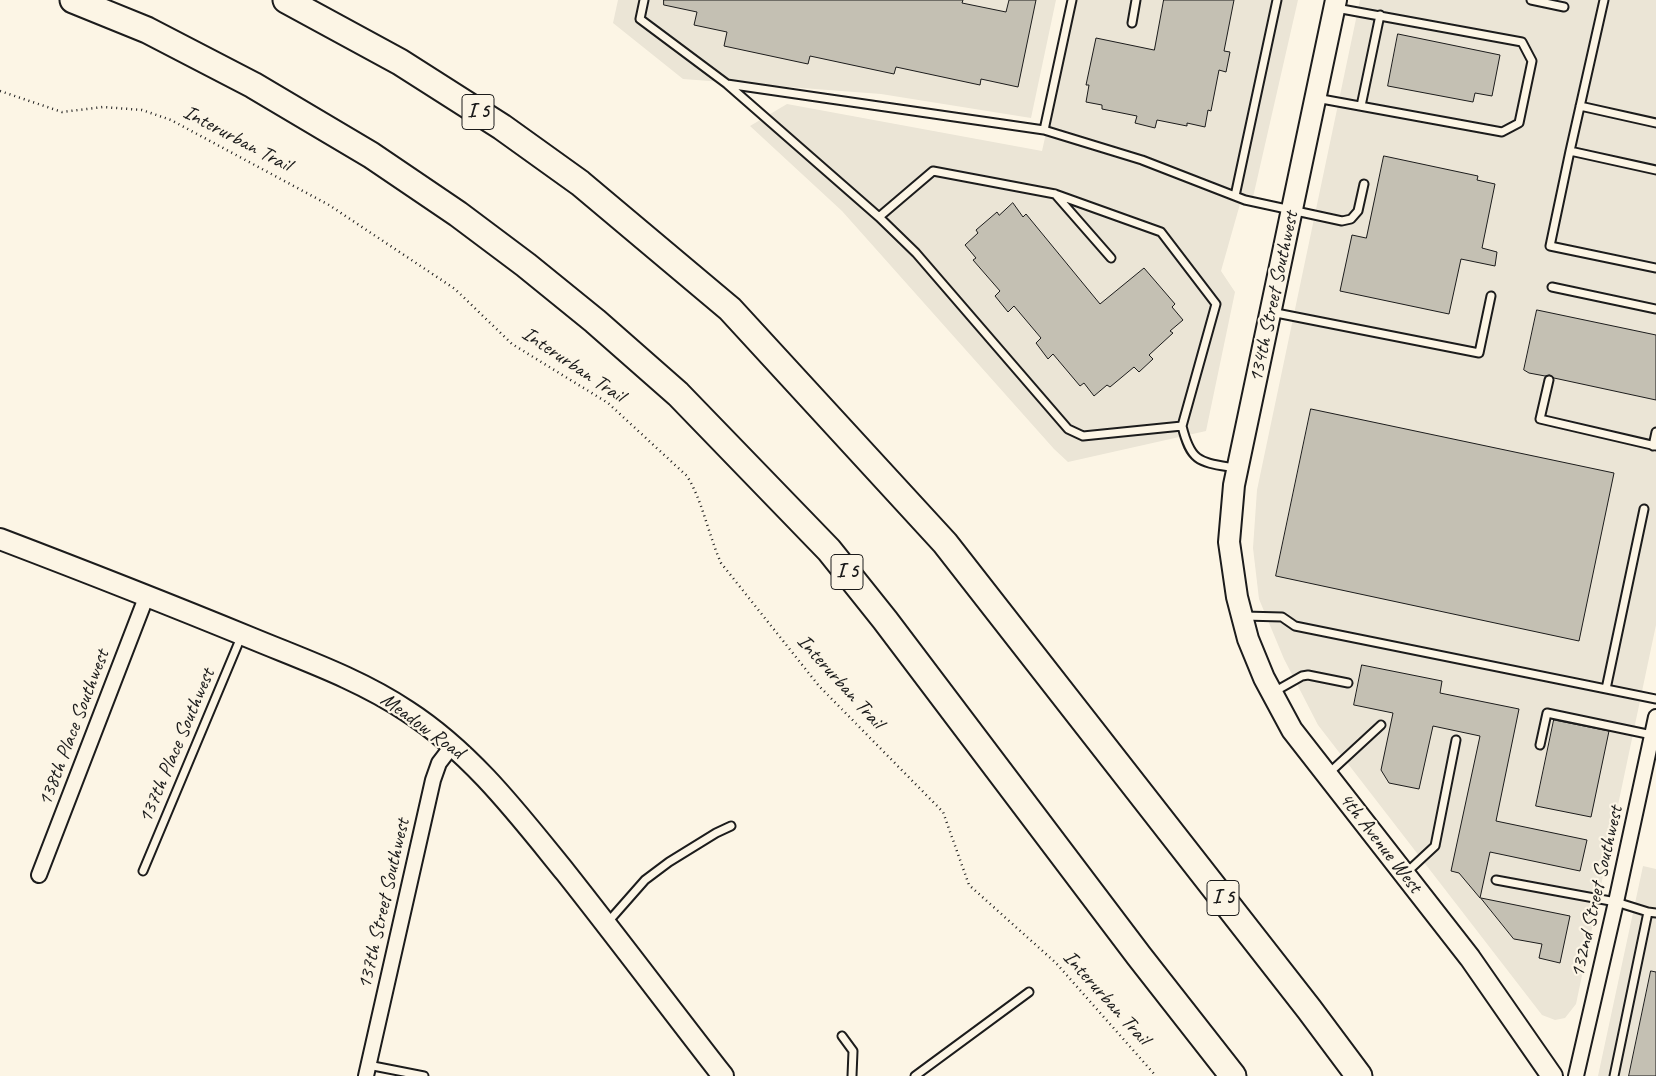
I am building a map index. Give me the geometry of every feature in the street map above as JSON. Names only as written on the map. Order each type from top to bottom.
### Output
[{"type":"highway","name":"I 5","points":[[73,0],[147,30],[253,85],[371,156],[458,214],[526,265],[596,321],[678,394],[829,550],[885,620],[1232,1076]]},
{"type":"highway","name":"I 5","points":[[286,0],[400,62],[502,127],[580,183],[730,309],[945,543],[1309,1009],[1359,1076]]},
{"type":"highway","points":[[1309,1009],[1366,1076]]},
{"type":"street","name":"134th Street Southwest","points":[[1239,606],[1229,542],[1234,485],[1336,4]]},
{"type":"street","name":"Meadow Road","points":[[0,539],[147,595],[366,686],[407,711],[466,756],[511,805],[606,924],[722,1076]]},
{"type":"street","name":"138th Place Southwest","points":[[39,875],[147,595]]},
{"type":"street","name":"4th Avenue West","points":[[1239,606],[1248,639],[1272,693],[1292,730],[1470,958],[1552,1076]]},
{"type":"street","name":"132nd Street Southwest","points":[[1576,1076],[1656,717]]},
{"type":"street","name":"137th Street Southwest","points":[[367,1071],[432,780],[439,763],[452,746]]},
{"type":"lane","points":[[644,0],[640,19],[727,84],[879,217],[916,253],[1068,429],[1083,436],[1182,426]]},
{"type":"lane","points":[[1044,130],[1072,0]]},
{"type":"lane","points":[[1132,23],[1136,0]]},
{"type":"lane","points":[[1235,196],[1277,0]]},
{"type":"lane","points":[[1531,0],[1564,7]]},
{"type":"lane","points":[[1604,0],[1550,246],[1656,268]]},
{"type":"lane","points":[[1316,98],[1502,132],[1519,123],[1532,62],[1522,42],[1380,15],[1336,4]]},
{"type":"lane","points":[[1361,106],[1380,15]]},
{"type":"lane","points":[[727,84],[1044,130],[1142,160],[1235,196],[1292,211],[1342,221],[1351,219],[1358,211],[1364,184]]},
{"type":"lane","points":[[1580,106],[1656,123]]},
{"type":"lane","points":[[1570,151],[1656,170]]},
{"type":"lane","points":[[879,217],[933,170],[1055,194],[1161,232],[1216,304],[1182,426],[1186,442],[1192,453],[1207,463],[1238,469]]},
{"type":"lane","points":[[1055,194],[1111,258]]},
{"type":"lane","points":[[1552,287],[1656,309]]},
{"type":"lane","points":[[1271,312],[1479,353],[1491,296]]},
{"type":"lane","points":[[1549,380],[1540,419],[1654,446],[1656,432]]},
{"type":"lane","points":[[1606,689],[1644,509]]},
{"type":"lane","points":[[1239,606],[1282,617],[1294,626],[1656,699]]},
{"type":"lane","name":"137th Place Southwest","points":[[143,871],[242,634]]},
{"type":"lane","points":[[1272,693],[1302,676],[1308,675],[1348,683]]},
{"type":"lane","points":[[1540,745],[1547,713],[1652,735]]},
{"type":"lane","points":[[1327,775],[1381,725]]},
{"type":"lane","points":[[1404,874],[1435,846],[1456,740]]},
{"type":"lane","points":[[606,924],[645,880],[669,862],[731,826]]},
{"type":"lane","points":[[1496,880],[1616,902],[1652,912],[1614,1076]]},
{"type":"lane","points":[[915,1076],[1029,992]]},
{"type":"lane","points":[[842,1036],[853,1051],[852,1076]]},
{"type":"lane","points":[[367,1071],[424,1076]]},
{"type":"path","name":"Interurban Trail","points":[[0,91],[62,112],[103,107],[142,110],[171,120],[329,205],[455,289],[512,344],[608,403],[687,476],[695,490],[720,563],[819,686],[943,812],[969,885],[1056,962],[1156,1076]]},
{"type":"shaded area","points":[[618,0],[1056,0],[1031,118],[881,94],[683,79],[613,23]]},
{"type":"shaded area","points":[[1076,0],[1298,0],[1251,206],[1240,204],[1221,271],[1235,292],[1206,431],[1068,462],[1054,449],[842,211],[750,126],[787,104],[1042,151]]},
{"type":"shaded area","points":[[1360,0],[1656,0],[1656,625],[1576,1004],[1565,1018],[1555,1020],[1542,1015],[1318,725],[1284,659],[1259,599],[1253,548],[1257,490]]},
{"type":"shaded area","points":[[1643,866],[1656,869],[1656,1076],[1598,1076]]},
{"type":"building","points":[[664,0],[963,0],[962,3],[1006,12],[1009,0],[1036,0],[1018,87],[981,79],[980,85],[896,67],[894,74],[810,56],[808,64],[724,46],[727,32],[694,25],[697,12],[664,5]]},
{"type":"building","points":[[1164,0],[1234,0],[1224,51],[1230,52],[1226,72],[1219,70],[1211,111],[1208,110],[1205,127],[1187,123],[1187,126],[1157,120],[1155,128],[1135,123],[1137,116],[1102,109],[1102,105],[1086,102],[1089,85],[1086,85],[1096,38],[1154,50]]},
{"type":"building","points":[[1398,34],[1500,55],[1492,96],[1475,93],[1473,102],[1388,86]]},
{"type":"building","points":[[1384,156],[1478,176],[1477,180],[1495,184],[1482,248],[1497,252],[1495,266],[1461,259],[1449,314],[1340,291],[1352,235],[1366,238]]},
{"type":"building","points":[[1013,203],[1023,217],[1026,214],[1100,304],[1144,268],[1175,304],[1172,307],[1183,320],[1170,331],[1173,333],[1149,355],[1153,359],[1139,372],[1134,367],[1110,387],[1107,385],[1094,396],[1084,383],[1080,386],[1053,354],[1048,359],[1036,343],[1041,338],[1014,306],[1008,312],[995,296],[1000,291],[973,260],[976,258],[965,245],[978,233],[976,230],[997,212],[999,215]]},
{"type":"building","points":[[1537,310],[1656,335],[1656,400],[1554,378],[1550,375],[1529,373],[1524,370]]},
{"type":"building","points":[[1311,409],[1614,473],[1579,641],[1276,576]]},
{"type":"building","points":[[1362,665],[1442,681],[1440,693],[1519,709],[1496,821],[1587,840],[1580,871],[1490,852],[1480,898],[1459,873],[1451,871],[1480,736],[1433,726],[1419,789],[1389,783],[1381,770],[1393,713],[1354,705]]},
{"type":"building","points":[[1554,720],[1609,731],[1591,817],[1536,806]]},
{"type":"building","points":[[1481,898],[1570,916],[1560,963],[1539,958],[1542,944],[1514,939]]},
{"type":"building","points":[[1651,971],[1656,972],[1656,1076],[1629,1076]]}]
